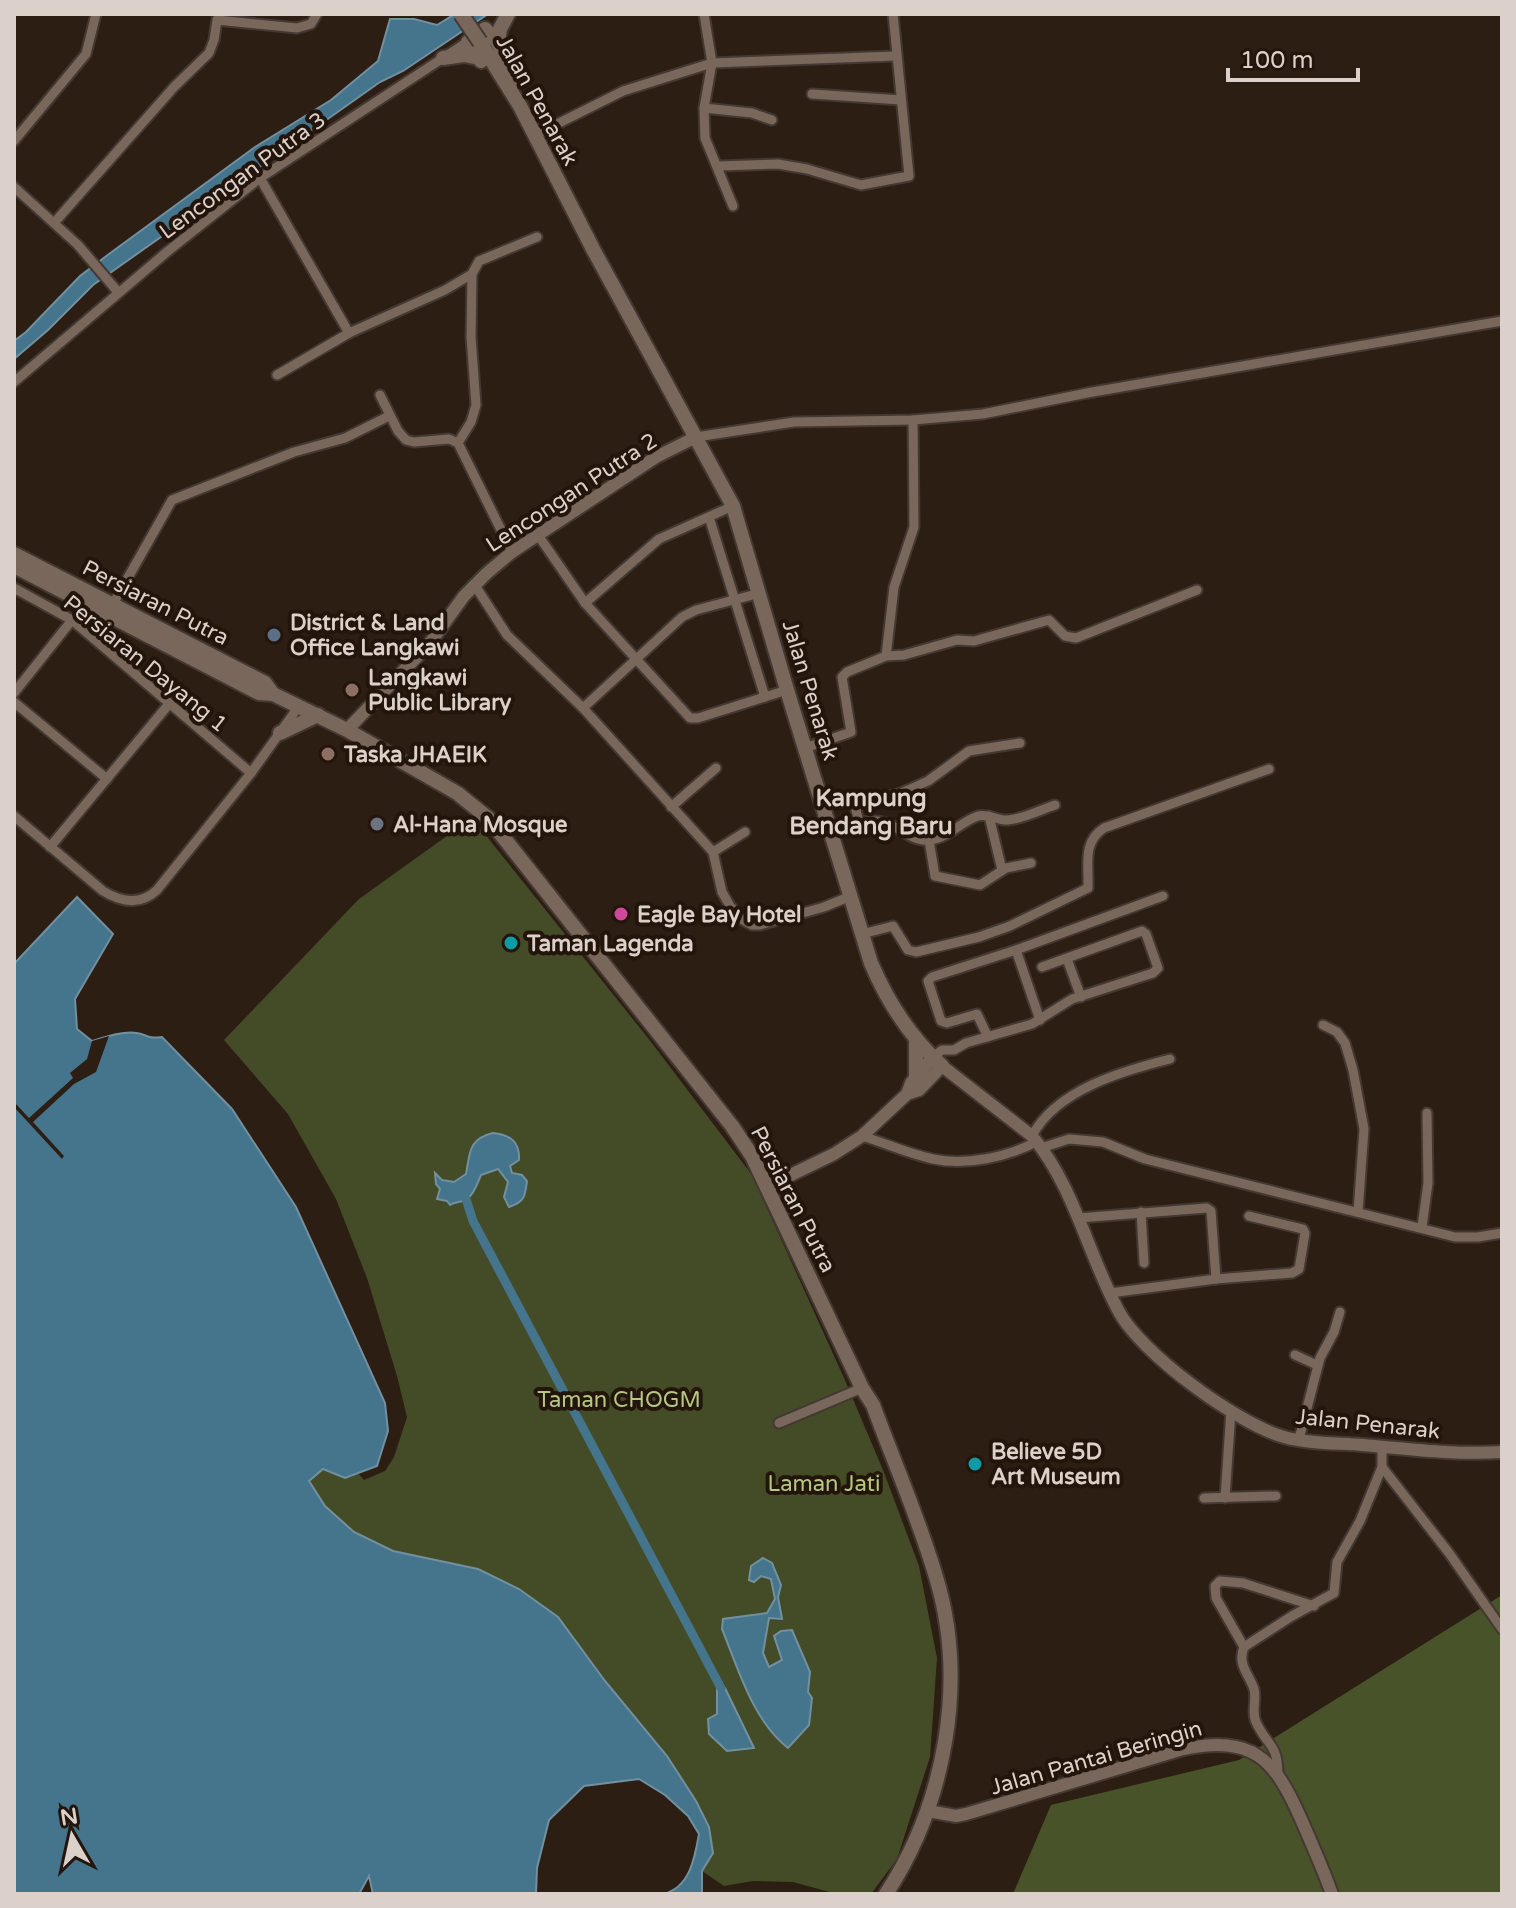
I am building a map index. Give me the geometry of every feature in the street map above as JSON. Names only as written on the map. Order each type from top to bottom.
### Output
[{"type":"main road","name":"Jalan Penarak","points":[[461,14],[520,106],[733,506],[862,934],[882,988],[916,1041],[938,1062]]},
{"type":"main road","points":[[506,14],[498,43],[520,106]]},
{"type":"main road","points":[[478,43],[524,130],[537,141]]},
{"type":"main road","points":[[443,58],[464,55],[478,43],[498,43]]},
{"type":"main road","name":"Persiaran Putra","points":[[14,554],[265,683],[276,696]]},
{"type":"main road","name":"Persiaran Putra","points":[[14,566],[259,693],[276,696],[318,715],[457,793],[488,818],[732,1126],[768,1186],[862,1388],[873,1405],[937,1580],[944,1614],[949,1672],[941,1760],[928,1811],[908,1858],[886,1894]]},
{"type":"main road","points":[[276,696],[283,718],[280,733]]},
{"type":"main road","points":[[280,733],[318,715]]},
{"type":"main road","points":[[916,1041],[921,1080]]},
{"type":"street","points":[[14,141],[86,54],[96,14]]},
{"type":"street","points":[[54,223],[174,87],[209,53],[217,17],[297,28],[311,24],[317,14]]},
{"type":"street","points":[[478,43],[506,14]]},
{"type":"street","points":[[704,14],[712,63],[704,108],[705,138],[733,206]]},
{"type":"street","points":[[718,166],[778,164],[861,185],[909,176],[893,14]]},
{"type":"street","points":[[537,141],[623,91],[712,63],[895,56]]},
{"type":"street","name":"Lencongan Putra 3","points":[[14,382],[118,292],[260,178],[443,58]]},
{"type":"street","points":[[812,94],[901,100]]},
{"type":"street","points":[[704,108],[752,113],[772,120]]},
{"type":"street","points":[[260,178],[349,333]]},
{"type":"street","points":[[14,187],[90,258],[118,292]]},
{"type":"street","points":[[458,443],[471,422],[476,405],[471,337],[472,274],[479,261],[537,237]]},
{"type":"street","points":[[277,375],[349,333],[445,290],[472,274]]},
{"type":"street","points":[[696,437],[794,422],[913,420],[983,414],[1502,321]]},
{"type":"street","points":[[380,395],[389,416],[406,440],[449,439],[458,443],[512,552]]},
{"type":"street","points":[[113,604],[172,500],[294,452],[345,438],[389,416]]},
{"type":"street","points":[[886,656],[894,587],[914,527],[913,420]]},
{"type":"street","name":"Lencongan Putra 2","points":[[347,730],[430,643],[474,584],[512,552],[656,457],[696,437]]},
{"type":"street","points":[[585,603],[659,539],[733,506]]},
{"type":"street","points":[[709,517],[765,697]]},
{"type":"street","points":[[538,535],[585,603],[690,718],[787,690]]},
{"type":"street","points":[[474,584],[507,635],[583,708],[713,852],[722,892],[730,906],[752,925],[824,907],[851,896]]},
{"type":"street","name":"Persiaran Dayang 1","points":[[14,588],[72,620],[251,773]]},
{"type":"street","points":[[805,748],[851,732],[842,677],[886,656],[904,655],[957,640],[974,641],[1049,620],[1065,636],[1076,638],[1197,590]]},
{"type":"street","points":[[583,708],[682,617],[696,610],[760,593]]},
{"type":"street","points":[[14,693],[72,620]]},
{"type":"street","points":[[14,702],[107,779]]},
{"type":"street","points":[[50,847],[169,704]]},
{"type":"street","points":[[14,816],[103,891],[119,899],[135,901],[151,895],[251,773],[299,706]]},
{"type":"street","points":[[859,822],[856,810],[860,803],[901,793],[928,781],[969,751],[1020,743]]},
{"type":"street","points":[[671,807],[716,768]]},
{"type":"street","points":[[862,934],[893,926],[908,950],[916,952],[1010,926],[1088,888],[1089,842],[1104,828],[1269,769]]},
{"type":"street","points":[[831,833],[859,822],[883,820],[915,838],[929,840],[943,837],[976,816],[1013,819],[1055,805]]},
{"type":"street","points":[[989,816],[1002,870]]},
{"type":"street","points":[[713,852],[745,832]]},
{"type":"street","points":[[929,840],[935,876],[980,885],[1002,870],[1031,863]]},
{"type":"street","points":[[988,1037],[977,1014],[947,1023],[941,1021],[928,981],[932,977],[1163,896]]},
{"type":"street","points":[[768,1186],[834,1154],[862,1136],[938,1062],[966,1043],[1021,1028],[1040,1020],[1072,999],[1153,973],[1158,968],[1142,931],[1042,967]]},
{"type":"street","points":[[1016,950],[1040,1020]]},
{"type":"street","points":[[1067,959],[1081,997]]},
{"type":"street","points":[[1323,1025],[1337,1032],[1345,1043],[1356,1085],[1364,1129],[1358,1212]]},
{"type":"street","points":[[1037,1142],[1045,1116],[1070,1097],[1113,1077],[1170,1059]]},
{"type":"street","name":"Jalan Penarak","points":[[938,1062],[1037,1142],[1078,1218],[1122,1317],[1137,1336],[1186,1379],[1249,1422],[1299,1439],[1436,1453],[1502,1452]]},
{"type":"street","points":[[921,1080],[960,1080]]},
{"type":"street","points":[[1422,1227],[1428,1183],[1427,1113]]},
{"type":"street","points":[[862,1136],[934,1159],[952,1161],[1000,1156],[1037,1142],[1088,1139],[1145,1159],[1468,1238],[1502,1233]]},
{"type":"street","points":[[1078,1218],[1210,1209],[1216,1279]]},
{"type":"street","points":[[1141,1212],[1144,1263]]},
{"type":"street","points":[[1110,1293],[1292,1273],[1299,1269],[1303,1229],[1249,1216]]},
{"type":"street","points":[[1299,1439],[1317,1365],[1334,1332],[1340,1312]]},
{"type":"street","points":[[1295,1355],[1317,1365]]},
{"type":"street","points":[[779,1423],[862,1388]]},
{"type":"street","points":[[1225,1498],[1231,1410]]},
{"type":"street","points":[[1278,1774],[1277,1752],[1255,1719],[1254,1687],[1242,1666],[1241,1655],[1244,1647],[1334,1593],[1337,1562],[1360,1521],[1382,1467],[1382,1447]]},
{"type":"street","points":[[1382,1467],[1449,1553],[1502,1629]]},
{"type":"street","points":[[1204,1498],[1276,1496]]},
{"type":"street","points":[[1244,1647],[1216,1598],[1215,1586],[1220,1581],[1243,1583],[1314,1606]]},
{"type":"street","name":"Jalan Pantai Beringin","points":[[928,1811],[956,1816],[966,1814],[1183,1749],[1217,1743],[1231,1745],[1259,1756],[1278,1774],[1306,1830],[1332,1894]]},
{"type":"green space","name":"Taman CHOGM","points":[[472,818],[648,1038],[752,1175],[844,1378],[919,1566],[937,1658],[930,1757],[897,1859],[871,1894],[837,1894],[793,1882],[753,1881],[724,1886],[702,1871],[713,1852],[667,1756],[605,1681],[558,1617],[478,1570],[393,1551],[354,1532],[325,1506],[308,1480],[323,1468],[345,1478],[358,1473],[364,1480],[385,1471],[394,1457],[407,1417],[367,1278],[336,1199],[288,1114],[224,1040],[359,899]]},
{"type":"green space","points":[[1502,1595],[1502,1894],[1013,1894],[1051,1805],[1239,1760]]},
{"type":"water","points":[[455,14],[488,14],[403,71],[380,82],[93,285],[14,359],[14,341],[80,276],[255,147],[331,100],[378,61],[390,19],[414,19],[437,25]]},
{"type":"water","points":[[77,897],[113,934],[75,999],[77,1029],[92,1041],[125,1033],[162,1037],[232,1109],[296,1207],[385,1403],[388,1431],[377,1466],[345,1478],[323,1469],[309,1481],[325,1506],[354,1532],[393,1551],[478,1569],[519,1589],[558,1617],[605,1681],[667,1756],[696,1801],[709,1827],[713,1853],[702,1871],[702,1894],[663,1894],[679,1885],[690,1870],[699,1834],[688,1816],[665,1795],[639,1779],[584,1786],[549,1820],[537,1868],[536,1894],[373,1894],[369,1876],[359,1894],[14,1894],[14,964]]},
{"type":"water","points":[[493,1133],[509,1137],[518,1148],[519,1160],[510,1166],[512,1173],[522,1175],[527,1181],[521,1201],[509,1207],[504,1197],[508,1182],[498,1169],[481,1175],[472,1194],[464,1201],[450,1205],[437,1199],[440,1189],[435,1173],[442,1180],[454,1182],[466,1174],[475,1143]]},
{"type":"water","points":[[763,1558],[772,1563],[781,1585],[778,1597],[782,1619],[769,1618],[763,1653],[769,1667],[782,1660],[774,1636],[781,1631],[792,1630],[810,1672],[808,1692],[812,1698],[809,1725],[788,1748],[765,1724],[756,1709],[722,1629],[723,1619],[767,1613],[775,1599],[771,1579],[761,1576],[754,1582],[749,1580],[751,1566]]},
{"type":"water","points":[[717,1688],[725,1688],[754,1748],[727,1751],[709,1734],[708,1719],[717,1714]]},
{"type":"pier","points":[[109,1036],[96,1072],[74,1084],[33,1122],[64,1156],[62,1159],[14,1107],[14,1102],[29,1118],[73,1078],[70,1073],[87,1059],[92,1041]]},
{"type":"waterway","points":[[466,1199],[473,1221],[721,1688]]},
{"type":"place","name":"District & Land Office Langkawi","points":[[274,635]]},
{"type":"place","name":"Langkawi Public Library","points":[[352,690]]},
{"type":"place","name":"Taska JHAEIK","points":[[328,754]]},
{"type":"place","name":"Al-Hana Mosque","points":[[377,824]]},
{"type":"place","name":"Eagle Bay Hotel","points":[[621,914]]},
{"type":"place","name":"Taman Lagenda","points":[[511,943]]},
{"type":"place","name":"Believe 5D Art Museum","points":[[975,1464]]},
{"type":"district","name":"Kampung Bendang Baru","points":[[871,812]]},
{"type":"park label","name":"Laman Jati","points":[[824,1483]]}]
